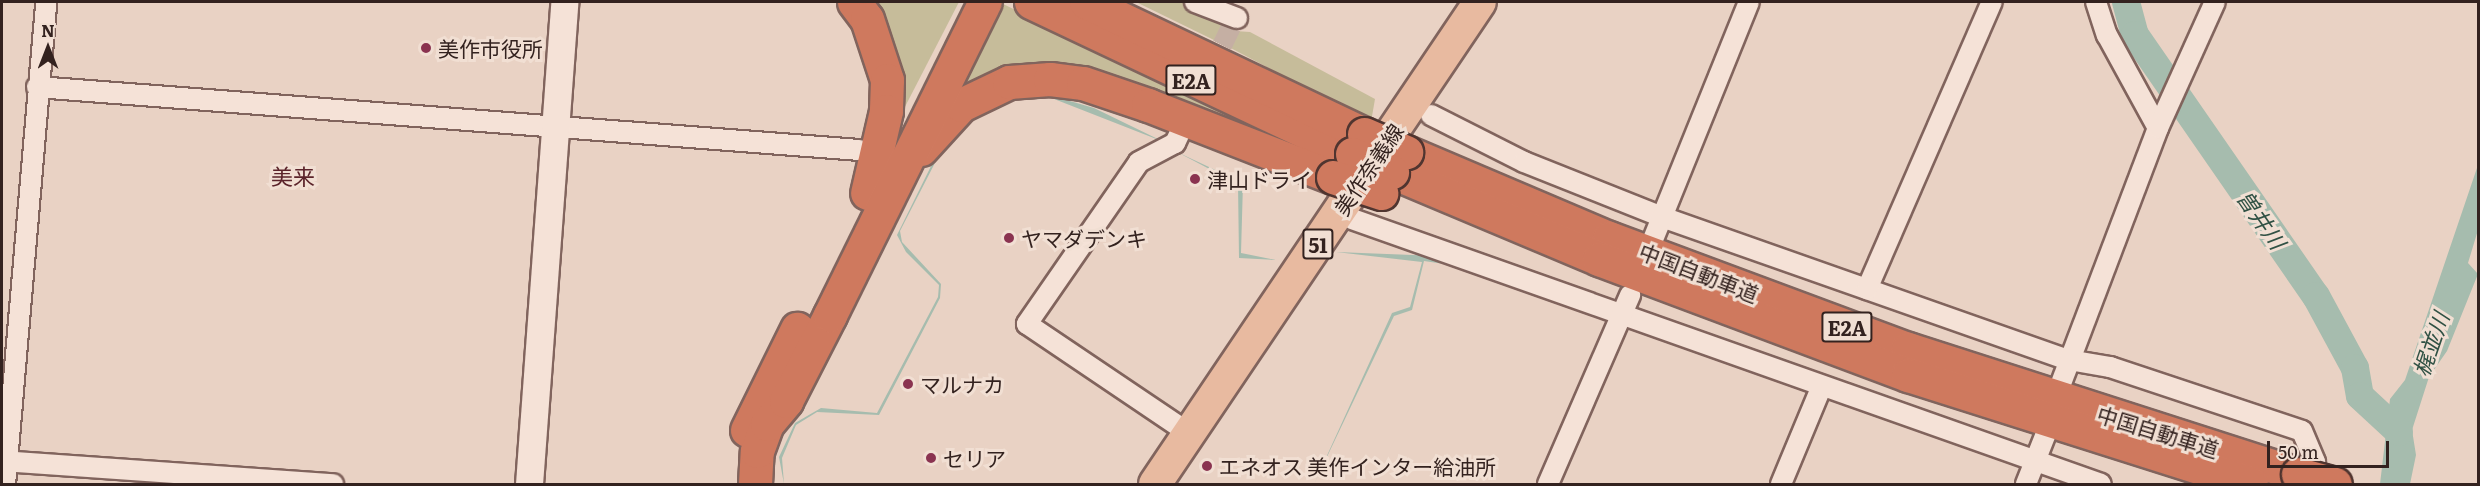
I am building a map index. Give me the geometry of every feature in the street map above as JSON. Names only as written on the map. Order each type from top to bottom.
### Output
[{"type":"highway","points":[[854,2],[867,19],[887,80],[883,129],[867,193]]},
{"type":"highway","points":[[742,484],[740,455],[750,420],[965,2]]},
{"type":"highway","points":[[755,484],[757,451],[767,424],[786,401],[903,170],[916,134],[985,2]]},
{"type":"highway","name":"中国自動車道","points":[[1031,2],[1350,155],[1736,312],[1908,375],[2251,484]]},
{"type":"highway","name":"中国自動車道","points":[[1086,2],[1350,155]]},
{"type":"highway","points":[[903,170],[961,105],[1009,82],[1050,80],[1083,83],[1137,102],[1350,155],[1393,172]]},
{"type":"highway","name":"中国自動車道","points":[[1393,172],[1609,238],[1908,349],[2304,479],[2335,484]]},
{"type":"main road","name":"美作奈義線","points":[[1155,484],[1480,2]]},
{"type":"street","points":[[5,484],[4,461],[46,2]]},
{"type":"street","points":[[529,484],[564,2]]},
{"type":"street","points":[[1195,2],[1235,15]]},
{"type":"street","points":[[1654,237],[1749,2]]},
{"type":"street","points":[[1868,290],[1992,2]]},
{"type":"street","points":[[2096,2],[2112,44],[2160,124]]},
{"type":"street","points":[[2060,386],[2160,124],[2215,2]]},
{"type":"street","points":[[37,87],[859,150]]},
{"type":"street","points":[[1431,115],[1524,162],[1662,217],[2069,360],[2110,367],[2302,431],[2315,462],[2304,479]]},
{"type":"street","points":[[1183,126],[1175,143],[1138,162],[1027,324],[1190,434]]},
{"type":"street","points":[[1352,219],[1620,318],[2101,484]]},
{"type":"street","points":[[1548,484],[1630,295]]},
{"type":"street","points":[[1781,484],[1821,388]]},
{"type":"street","points":[[2026,484],[2045,436]]},
{"type":"street","points":[[4,461],[333,484]]},
{"type":"shaded area","points":[[864,2],[959,2],[892,132]]},
{"type":"shaded area","points":[[999,2],[1314,152],[1090,78],[949,106]]},
{"type":"shaded area","points":[[1136,2],[1185,2],[1222,17],[1225,25],[1218,42]]},
{"type":"shaded area","points":[[1235,31],[1250,32],[1375,99],[1371,122],[1225,45]]},
{"type":"water","points":[[1049,95],[1094,108],[1164,142],[1049,97],[1009,99],[971,116],[938,157],[900,231],[902,242],[941,284],[940,298],[879,415],[817,412],[796,425],[782,458],[784,484],[779,457],[795,423],[821,408],[877,413],[938,297],[939,285],[906,252],[897,235],[936,156],[959,124],[985,105],[1008,96]]},
{"type":"water","points":[[1177,152],[1243,183],[1241,253],[1276,260],[1239,258],[1238,184]]},
{"type":"water","name":"梶並川","points":[[2478,165],[2478,230],[2468,263],[2478,274],[2447,351],[2429,377],[2412,430],[2416,455],[2410,484],[2380,484],[2390,399],[2405,380]]},
{"type":"water","points":[[1336,252],[1438,256],[1810,390],[1458,266],[1424,261],[1412,310],[1394,316],[1314,484],[1392,313],[1410,307],[1422,262]]},
{"type":"waterway","name":"曽井川","points":[[2126,2],[2135,35],[2316,296],[2355,368],[2360,396],[2399,432]]},
{"type":"tunnel","points":[[1183,126],[1232,25]]},
{"type":"place","name":"美作市役所","points":[[426,48]]},
{"type":"place","name":"津山ドライ","points":[[1195,179]]},
{"type":"place","name":"ヤマダデンキ","points":[[1009,238]]},
{"type":"place","name":"マルナカ","points":[[908,384]]},
{"type":"place","name":"セリア","points":[[931,458]]},
{"type":"place","name":"エネオス 美作インター給油所","points":[[1207,466]]},
{"type":"district","name":"美来","points":[[293,176]]}]
